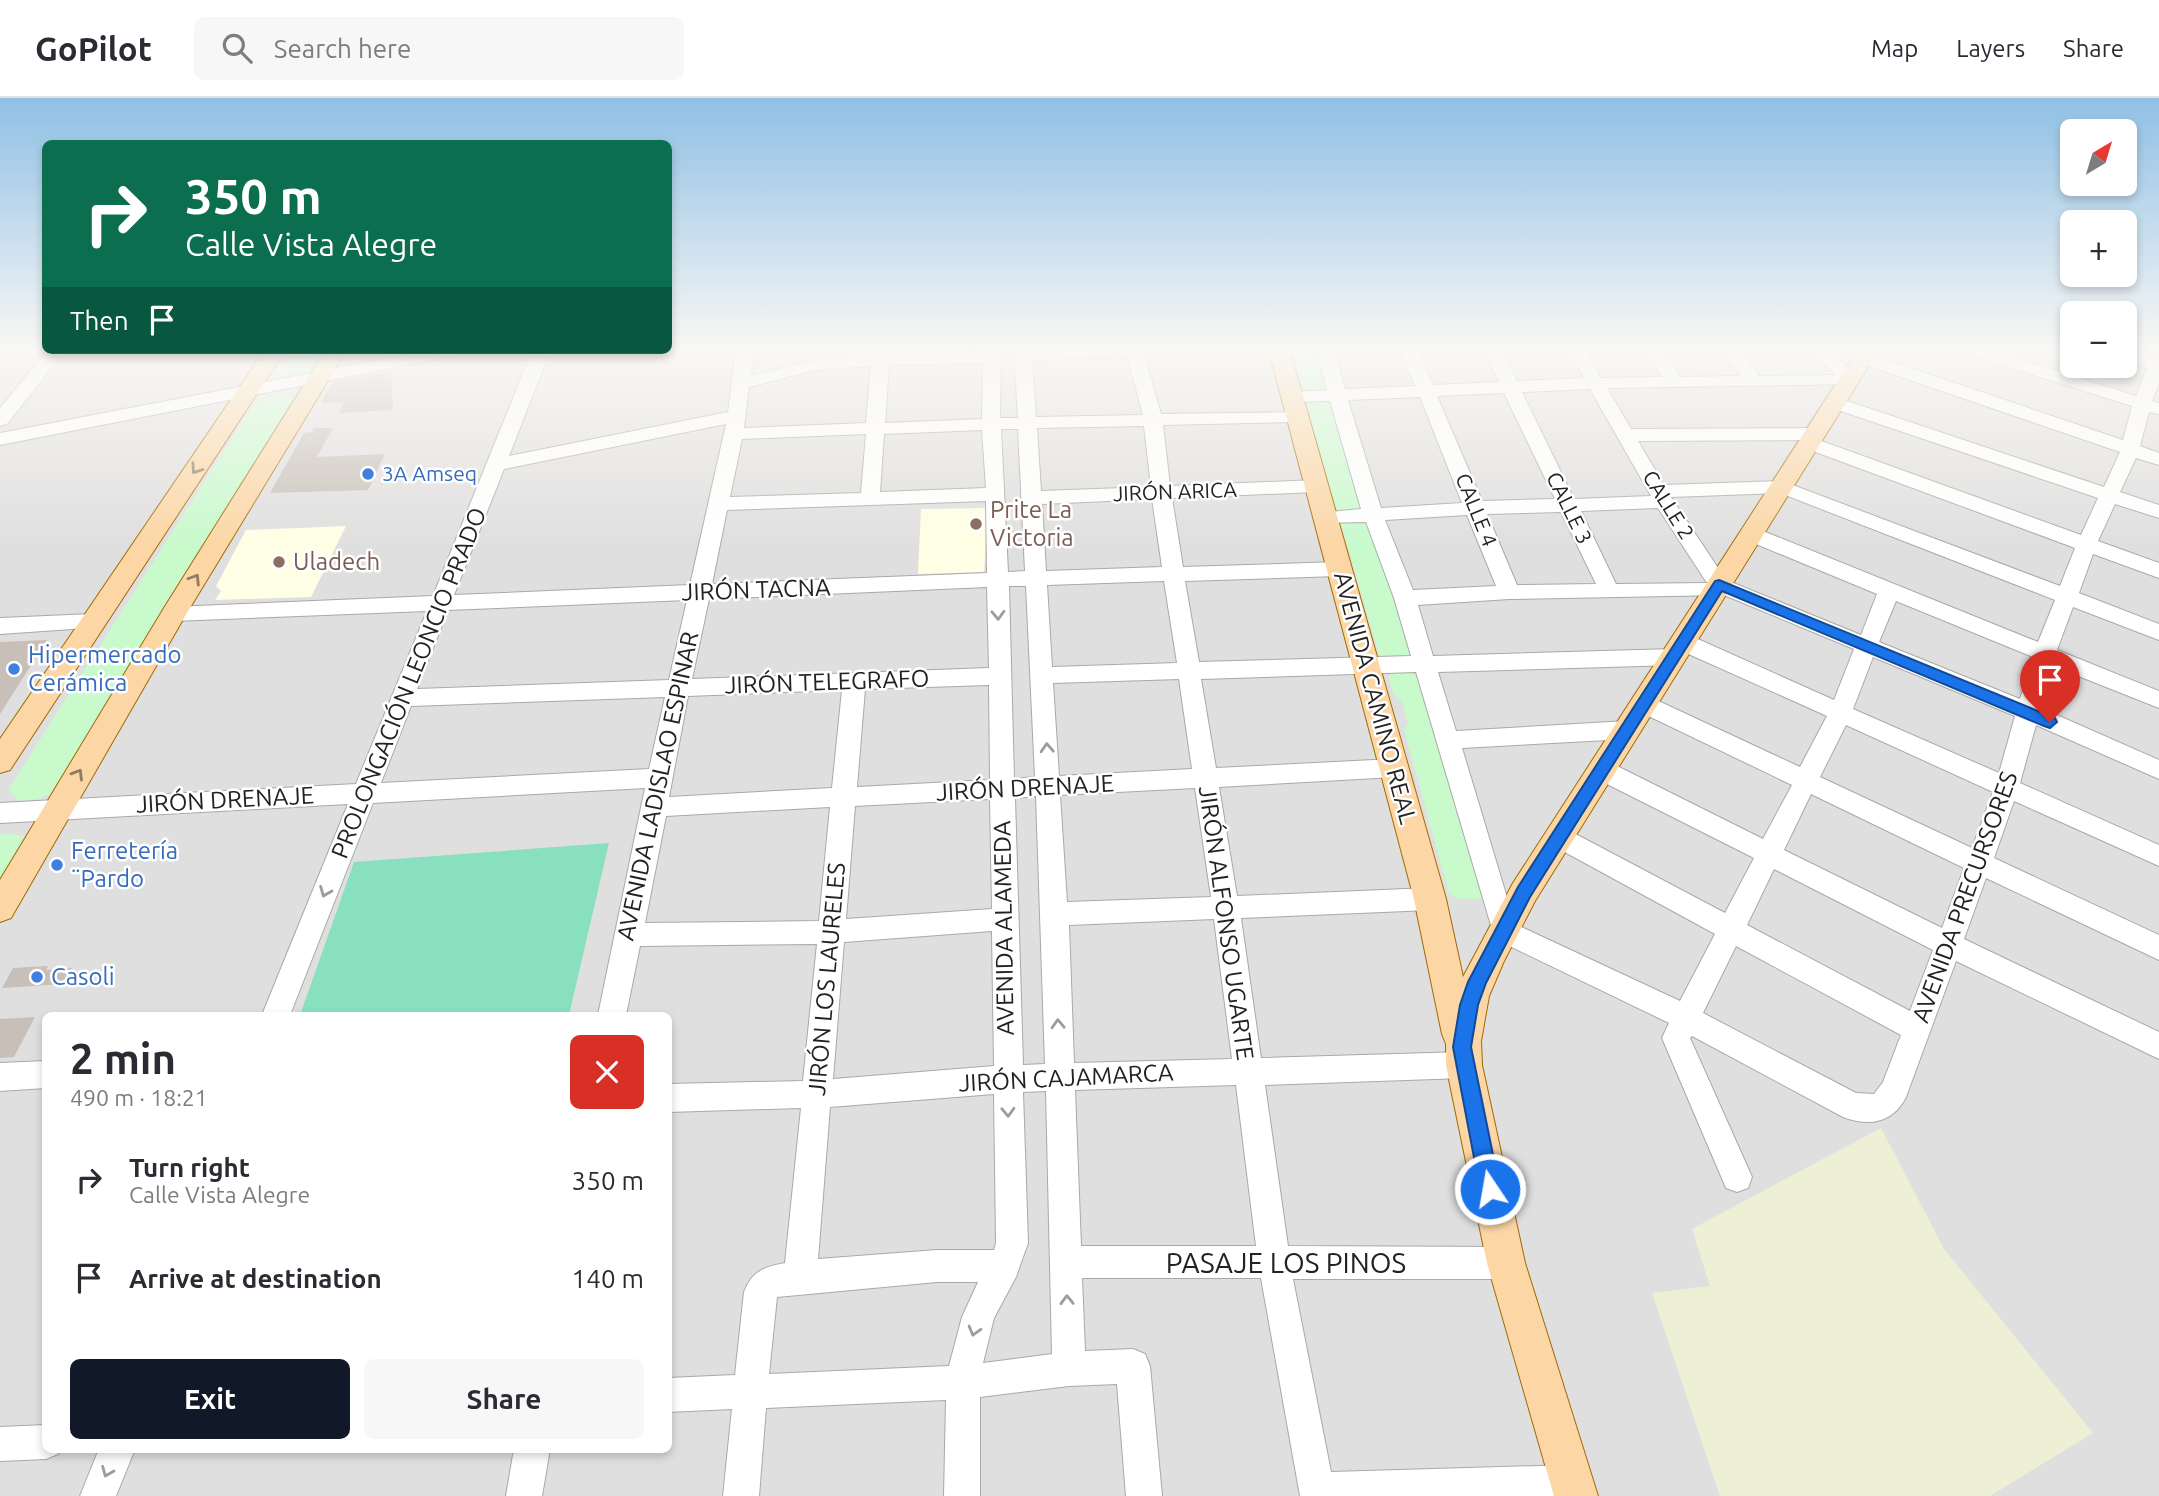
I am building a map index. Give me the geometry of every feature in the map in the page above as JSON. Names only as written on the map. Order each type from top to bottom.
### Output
[{"type":"main road","points":[[0,762],[231,416]]},
{"type":"main road","points":[[0,908],[173,614],[296,416]]},
{"type":"main road","name":"AVENIDA CAMINO REAL","points":[[1297,416],[1430,899],[1506,1263],[1574,1489]]},
{"type":"main road","points":[[1463,1056],[1473,993],[1524,892],[1827,416]]},
{"type":"street","points":[[0,439],[113,416]]},
{"type":"street","name":"PROLONGACIÓN LEONCIO PRADO","points":[[277,1012],[516,416]]},
{"type":"street","name":"AVENIDA LADISLAO ESPINAR","points":[[613,1012],[626,935],[656,807],[659,778],[737,416]]},
{"type":"street","points":[[870,500],[877,416]]},
{"type":"street","name":"AVENIDA ALAMEDA","points":[[961,1496],[964,1382],[969,1348],[979,1316],[1005,1266],[1012,1243],[1006,1079],[996,494],[991,416]]},
{"type":"street","name":"AVENIDA ALAMEDA","points":[[1027,416],[1038,578],[1055,914],[1069,1369]]},
{"type":"street","points":[[497,464],[736,425],[876,429],[1185,416]]},
{"type":"street","points":[[1344,416],[1373,515],[1405,598],[1504,931],[1685,1017]]},
{"type":"street","name":"CALLE 4","points":[[1437,416],[1509,592]]},
{"type":"street","name":"CALLE 3","points":[[1525,416],[1609,590]]},
{"type":"street","name":"CALLE 2","points":[[1615,416],[1718,587]]},
{"type":"street","points":[[1875,416],[2159,512]]},
{"type":"street","points":[[2025,416],[2159,459]]},
{"type":"street","name":"AVENIDA PRECURSORES","points":[[1685,1017],[1853,1107],[1876,1110],[1889,1102],[2007,787],[2045,653],[2087,544],[2146,416]]},
{"type":"street","name":"JIRÓN ALFONSO UGARTE","points":[[1153,419],[1161,493],[1226,907],[1274,1262],[1318,1493]]},
{"type":"street","points":[[1625,435],[1812,439],[2159,571]]},
{"type":"street","name":"JIRÓN ARICA","points":[[1033,498],[1316,486]]},
{"type":"street","points":[[1325,518],[1475,508],[1568,506],[1782,486],[2159,632]]},
{"type":"street","points":[[717,504],[996,494]]},
{"type":"street","points":[[1751,534],[2159,700]]},
{"type":"street","name":"JIRÓN TACNA","points":[[173,614],[1038,578],[1339,569]]},
{"type":"street","points":[[1405,598],[1509,592],[1718,587],[2028,712],[2159,771]]},
{"type":"street","points":[[1737,1177],[1676,1038],[1840,713],[1889,591]]},
{"type":"street","points":[[0,626],[93,622]]},
{"type":"street","points":[[1043,676],[1424,665],[1678,650],[1840,713],[2159,856]]},
{"type":"street","name":"JIRÓN TELEGRAFO","points":[[403,698],[1000,676]]},
{"type":"street","name":"JIRÓN LOS LAURELES","points":[[800,1277],[854,682]]},
{"type":"street","points":[[1644,704],[2159,948]]},
{"type":"street","points":[[1448,740],[1627,730]]},
{"type":"street","name":"JIRÓN DRENAJE","points":[[656,807],[1394,768]]},
{"type":"street","points":[[1602,770],[1950,945],[2159,1046]]},
{"type":"street","name":"JIRÓN DRENAJE","points":[[0,813],[659,778]]},
{"type":"street","points":[[1559,837],[1916,1029]]},
{"type":"street","points":[[1055,914],[1430,899]]},
{"type":"street","points":[[626,935],[831,932],[1004,919]]},
{"type":"street","name":"JIRÓN CAJAMARCA","points":[[672,1098],[817,1094],[1006,1079],[1247,1071],[1463,1056]]},
{"type":"street","points":[[0,1077],[42,1074]]},
{"type":"street","name":"PASAJE LOS PINOS","points":[[1066,1262],[1506,1263]]},
{"type":"street","points":[[741,1496],[760,1292],[769,1282],[937,1266],[1005,1266]]},
{"type":"street","points":[[672,1395],[964,1382],[1069,1369],[1133,1366],[1144,1496]]},
{"type":"street","points":[[0,1444],[42,1442]]},
{"type":"street","points":[[98,1496],[115,1453]]},
{"type":"street","points":[[524,1496],[531,1453]]},
{"type":"street","points":[[1318,1493],[1574,1489]]},
{"type":"shaded area","points":[[0,416],[2159,416],[2159,1496],[0,1496]]},
{"type":"shaded area","points":[[988,508],[984,572],[918,574],[921,509]]},
{"type":"shaded area","name":"Uladech","points":[[346,526],[311,597],[215,600],[221,591],[216,586],[246,530]]},
{"type":"shaded area","points":[[1881,1128],[1944,1249],[2093,1433],[1990,1496],[1720,1496],[1652,1293],[1710,1286],[1692,1229]]},
{"type":"green space","points":[[246,416],[285,416],[60,790],[39,799],[19,801],[9,791]]},
{"type":"green space","points":[[1309,416],[1335,416],[1363,508],[1349,512],[1335,508]]},
{"type":"green space","points":[[1345,521],[1363,521],[1370,525],[1410,654],[1403,658],[1391,659],[1379,655],[1341,524]]},
{"type":"green space","points":[[1392,673],[1412,673],[1420,678],[1485,899],[1458,899],[1449,893],[1404,730],[1408,723],[1402,702],[1394,695],[1388,677]]},
{"type":"green space","points":[[7,833],[24,836],[28,842],[0,895],[0,835]]},
{"type":"green space","points":[[609,843],[570,1012],[301,1012],[354,862]]},
{"type":"building","points":[[314,428],[333,428],[317,457],[385,454],[368,490],[270,493],[304,433],[312,432]]},
{"type":"building","name":"Hipermercado Cerámica","points":[[47,640],[0,714],[0,642]]},
{"type":"building","name":"Casoli","points":[[48,966],[46,970],[72,968],[63,984],[2,988],[13,968]]},
{"type":"building","points":[[35,1017],[14,1057],[0,1058],[0,1019]]},
{"type":"place","name":"3A Amseq","points":[[368,474]]},
{"type":"place","name":"Prite La Victoria","points":[[976,524]]},
{"type":"place","name":"Uladech","points":[[279,562]]},
{"type":"place","name":"Hipermercado Cerámica","points":[[14,669]]},
{"type":"place","name":"Ferretería ¨Pardo","points":[[57,865]]},
{"type":"place","name":"Casoli","points":[[37,977]]},
{"type":"route","points":[[1490,1189],[1462,1047],[1469,1005],[1477,982],[1524,892],[1719,584],[2050,722]]}]
